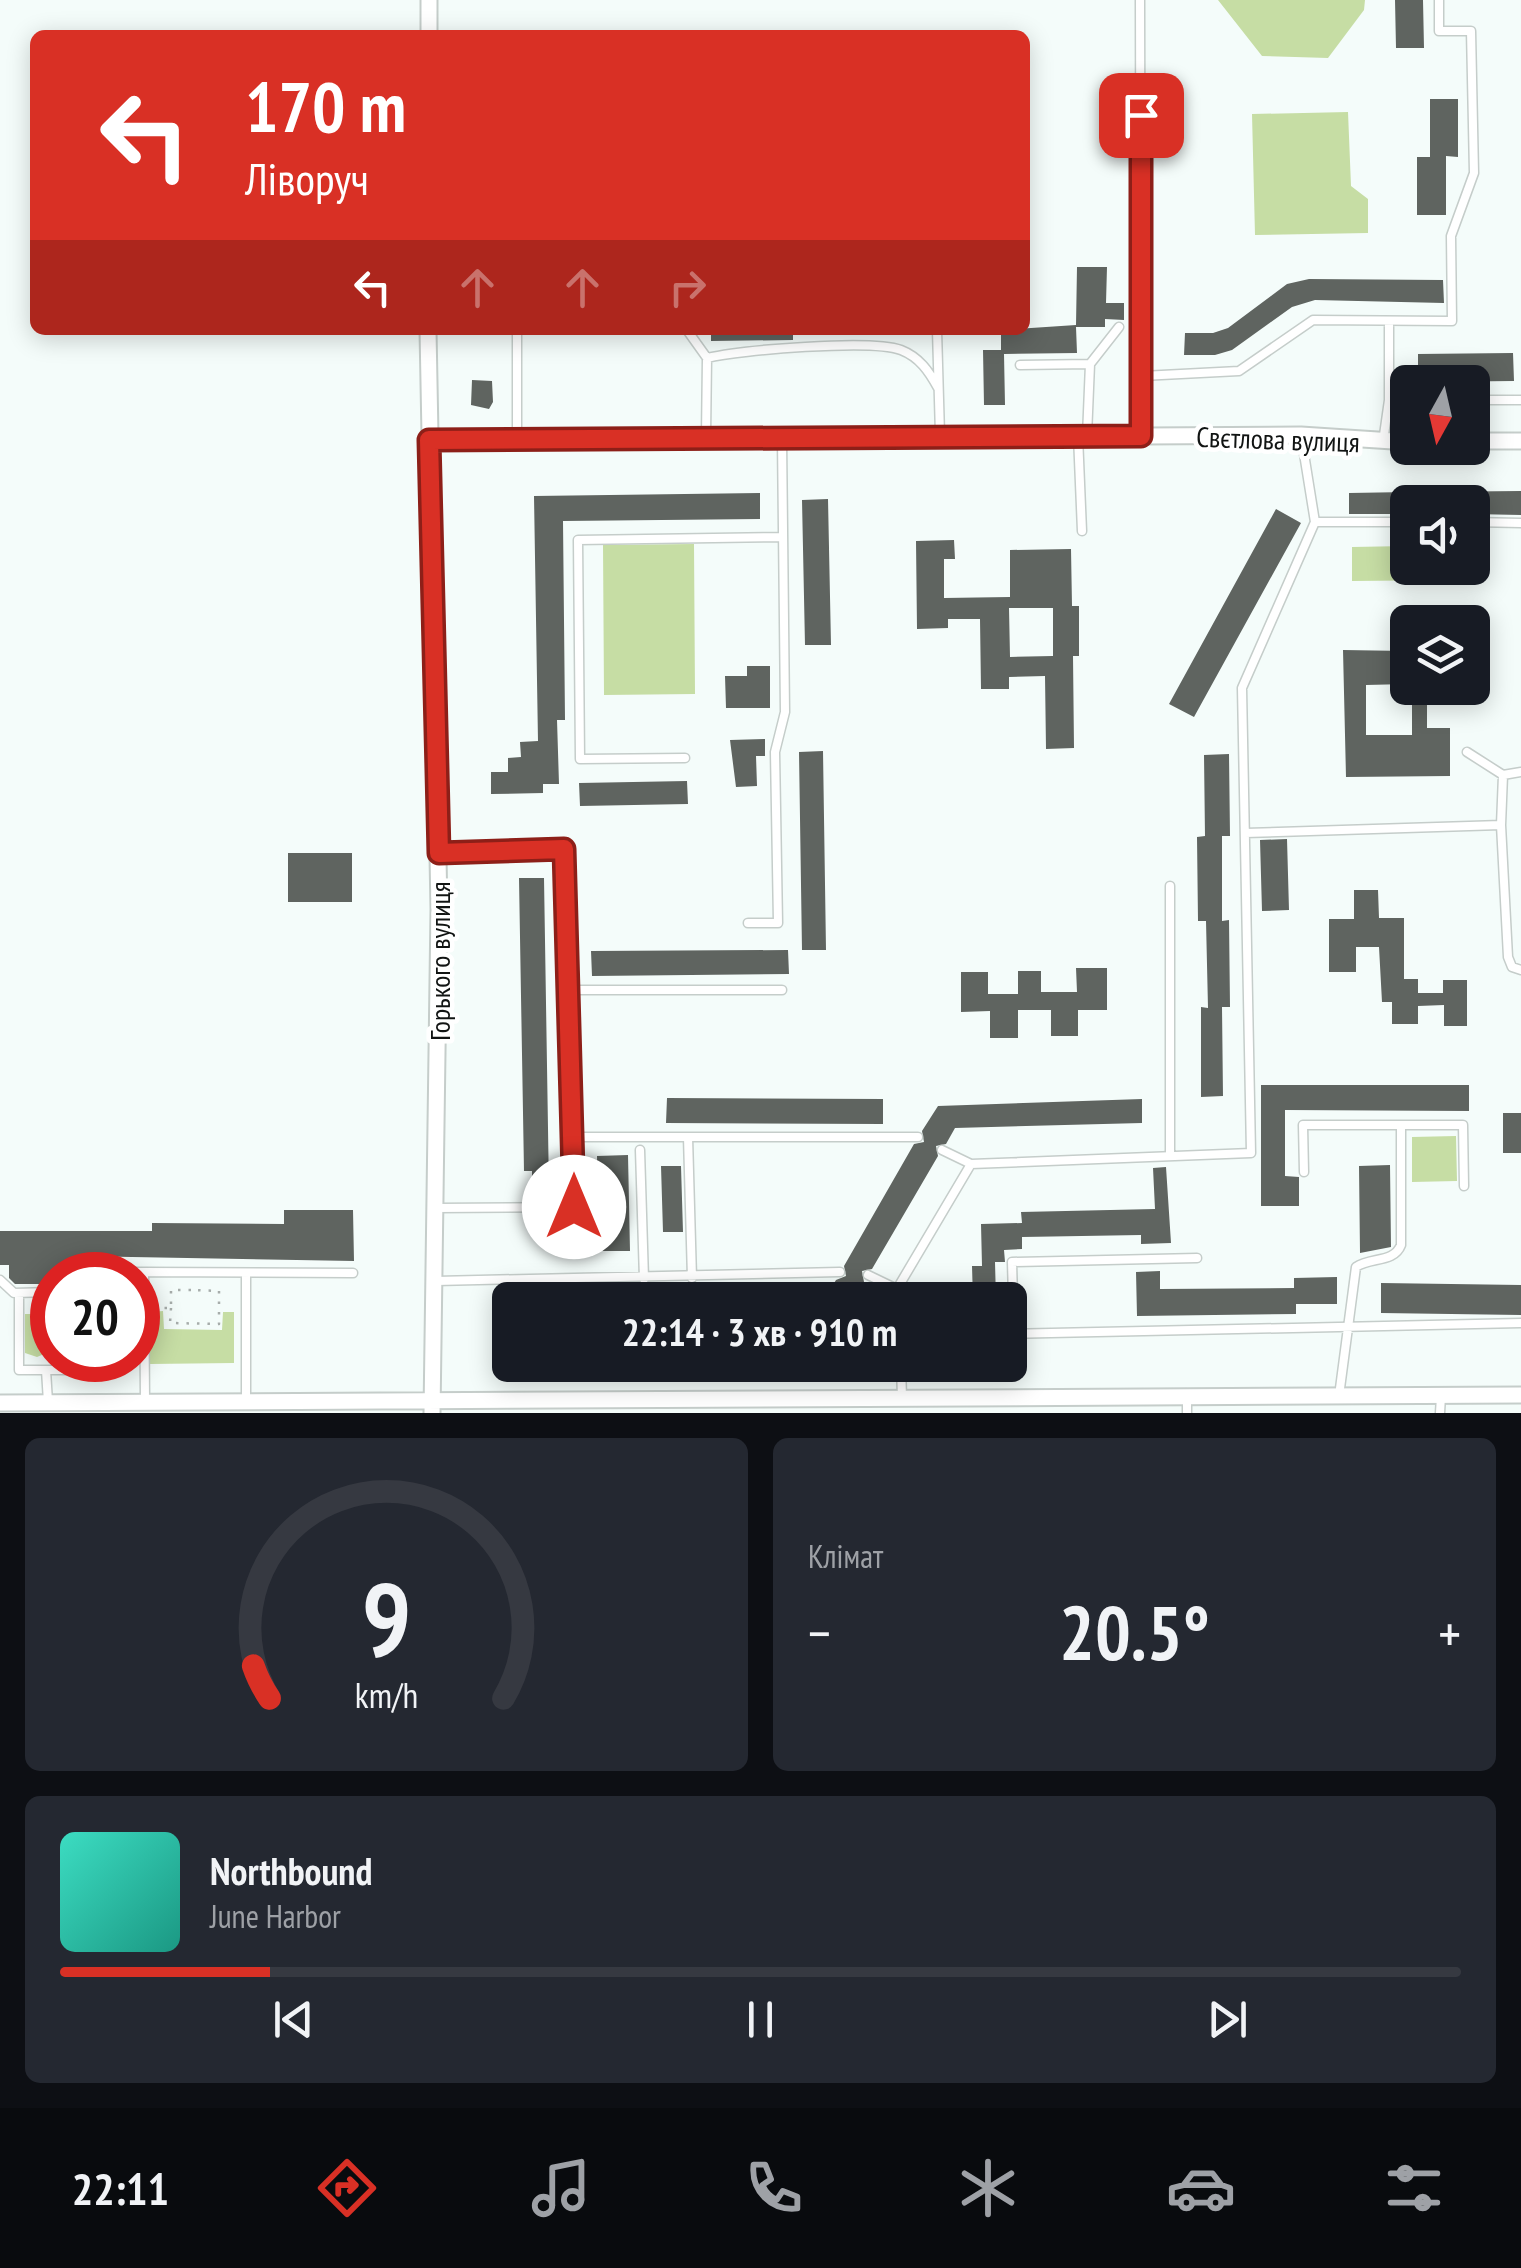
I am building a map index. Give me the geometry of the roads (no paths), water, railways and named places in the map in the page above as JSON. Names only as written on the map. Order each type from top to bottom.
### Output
[{"type":"street","points":[[429,0],[429,30]]},
{"type":"street","name":"Горького вулиця","points":[[428,335],[439,853],[432,1407]]},
{"type":"street","name":"Свєтлова вулиця","points":[[429,440],[1301,435],[1390,442]]},
{"type":"street","points":[[1490,442],[1521,441]]},
{"type":"street","points":[[0,1403],[841,1406],[902,1398],[1187,1405],[1339,1396],[1440,1405],[1521,1395]]},
{"type":"lane","points":[[1140,0],[1141,436]]},
{"type":"lane","points":[[1142,376],[1239,371],[1312,320],[1452,321],[1451,236],[1474,173],[1471,31],[1439,31],[1439,0]]},
{"type":"lane","points":[[1383,442],[1389,400],[1389,322]]},
{"type":"lane","points":[[1082,531],[1082,435],[1090,364],[1120,328]]},
{"type":"lane","points":[[517,335],[517,438]]},
{"type":"lane","points":[[691,335],[707,358],[706,436]]},
{"type":"lane","points":[[938,335],[940,436]]},
{"type":"lane","points":[[707,358],[739,350],[886,346],[919,361],[938,388]]},
{"type":"lane","points":[[1020,365],[1090,364]]},
{"type":"lane","points":[[1490,400],[1521,400]]},
{"type":"lane","points":[[942,1150],[971,1164],[1251,1153],[1242,688],[1314,522],[1301,435]]},
{"type":"lane","points":[[748,922],[778,922],[775,752],[785,712],[782,437]]},
{"type":"lane","points":[[1314,522],[1390,522]]},
{"type":"lane","points":[[1490,522],[1521,522]]},
{"type":"lane","points":[[684,758],[580,759],[578,540],[781,537]]},
{"type":"lane","points":[[1466,752],[1504,775],[1521,772]]},
{"type":"lane","points":[[1504,775],[1502,825],[1508,957],[1512,967],[1521,970]]},
{"type":"lane","points":[[1245,833],[1502,825]]},
{"type":"lane","points":[[437,1208],[574,1207],[564,849],[439,853]]},
{"type":"lane","points":[[1170,886],[1170,1156]]},
{"type":"lane","points":[[569,990],[782,990]]},
{"type":"lane","points":[[1304,1172],[1304,1125],[1464,1125],[1464,1186]]},
{"type":"lane","points":[[1339,1396],[1356,1267],[1365,1261],[1390,1258],[1402,1245],[1401,1125]]},
{"type":"lane","points":[[574,1138],[918,1137]]},
{"type":"lane","points":[[688,1138],[692,1278]]},
{"type":"lane","points":[[640,1150],[644,1279]]},
{"type":"lane","points":[[901,1282],[971,1164]]},
{"type":"lane","points":[[1012,1282],[1012,1262],[1197,1258]]},
{"type":"lane","points":[[160,1272],[352,1273]]},
{"type":"lane","points":[[436,1281],[840,1272]]},
{"type":"lane","points":[[246,1273],[246,1402]]},
{"type":"lane","points":[[868,1274],[883,1282]]},
{"type":"lane","points":[[0,1280],[18,1293],[30,1293]]},
{"type":"lane","points":[[18,1293],[19,1370],[30,1370]]},
{"type":"lane","points":[[1027,1334],[1521,1323]]},
{"type":"lane","points":[[47,1382],[48,1402]]},
{"type":"lane","points":[[902,1382],[902,1398]]}]
